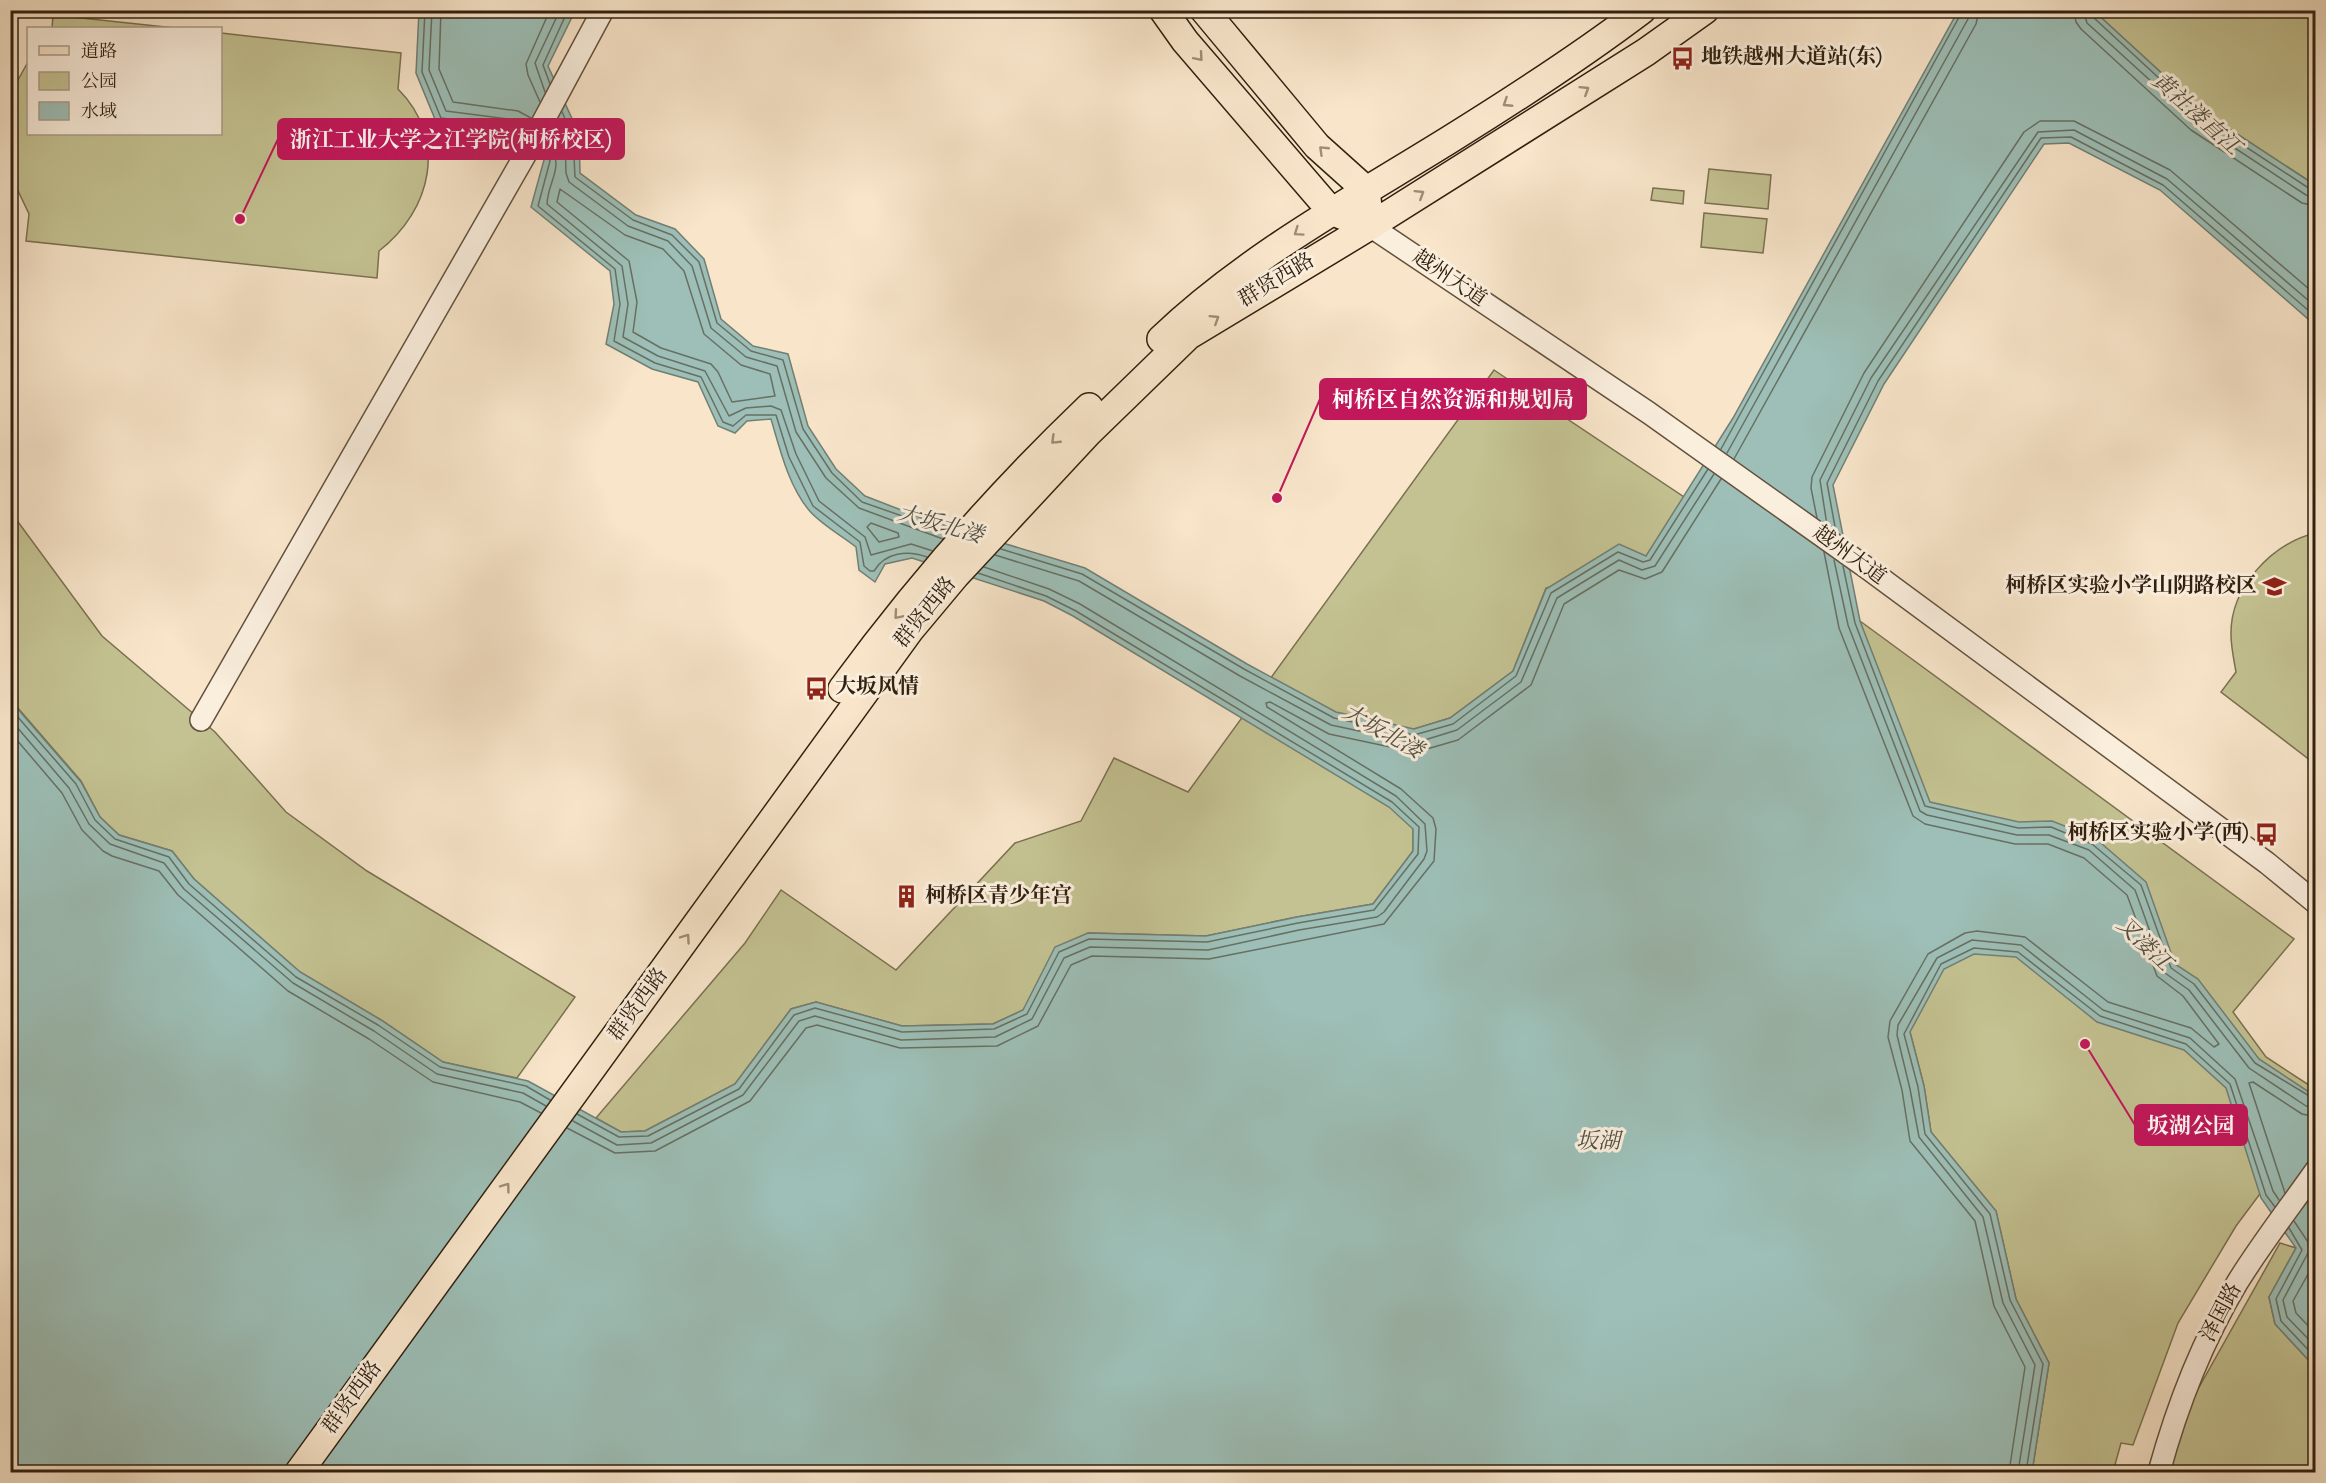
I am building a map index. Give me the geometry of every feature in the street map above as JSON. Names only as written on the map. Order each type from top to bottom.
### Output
[{"type":"main road","name":"越州大道","points":[[1163,10],[1185,41],[1331,211],[1370,226]]},
{"type":"main road","points":[[1204,10],[1317,146],[1366,190],[1370,226]]},
{"type":"main road","name":"群贤西路","points":[[299,1473],[633,998],[889,626],[947,573],[983,533],[1188,336],[1370,226],[1646,52],[1705,10]]},
{"type":"main road","name":"群贤西路","points":[[983,533],[1048,446],[1190,311],[1300,230],[1586,52],[1635,13]]},
{"type":"main road","name":"群贤西路","points":[[278,1473],[633,998]]},
{"type":"street","points":[[201,720],[524,157],[603,10]]},
{"type":"street","name":"越州大道","points":[[1370,226],[1649,413],[1867,568],[2267,863],[2316,903]]},
{"type":"street","name":"泽国路","points":[[2159,1473],[2175,1414],[2208,1338],[2238,1282],[2316,1170]]},
{"type":"green space","points":[[2094,11],[2315,11],[2315,185],[2205,113]]},
{"type":"green space","points":[[53,15],[166,27],[52,27]]},
{"type":"green space","points":[[222,33],[401,53],[398,89],[414,109],[424,130],[428,151],[427,173],[421,195],[411,215],[397,234],[379,251],[377,278],[26,241],[29,214],[11,176],[10,106],[18,80],[27,64],[27,135],[222,135]]},
{"type":"green space","points":[[1709,169],[1771,175],[1768,209],[1705,203]]},
{"type":"green space","points":[[1653,188],[1684,191],[1683,204],[1651,200]]},
{"type":"green space","points":[[1704,213],[1767,219],[1763,253],[1701,247]]},
{"type":"green space","points":[[1494,370],[1684,497],[1646,557],[1546,588],[1513,671],[1450,718],[1414,729],[1413,851],[1373,904],[1206,936],[1088,933],[1023,1010],[993,1024],[902,1026],[816,1002],[791,1009],[735,1084],[645,1131],[621,1132],[596,1118],[745,943],[781,890],[896,970],[1015,843],[1081,821],[1114,758],[1188,792]]},
{"type":"green space","points":[[10,511],[102,636],[215,732],[286,812],[367,871],[575,997],[517,1078],[443,1062],[381,1020],[300,972],[194,879],[172,851],[119,835],[100,817],[81,781],[11,700]]},
{"type":"green space","points":[[2316,533],[2315,764],[2221,692],[2236,672],[2231,640],[2233,617],[2246,585],[2269,557],[2299,539]]},
{"type":"green space","points":[[1860,621],[2294,939],[2233,1012],[2266,1057],[2315,1089],[2315,1120],[2236,1226],[2178,1323],[2133,1445],[2121,1443],[2113,1472],[2032,1472],[2049,1363],[2016,1299],[1996,1211],[1931,1132],[1924,1086],[1910,1032]]},
{"type":"green space","points":[[2280,1243],[2296,1248],[2269,1297],[2275,1324],[2315,1367],[2315,1472],[2168,1472],[2188,1407]]},
{"type":"water","name":"坂湖","points":[[419,11],[575,11],[548,66],[579,134],[580,173],[636,215],[675,229],[704,259],[721,319],[753,346],[788,354],[808,426],[836,469],[865,496],[927,520],[1085,568],[1247,664],[1336,712],[1414,729],[1450,718],[1513,671],[1546,589],[1619,544],[1646,556],[1733,418],[1958,11],[2094,11],[2205,113],[2315,185],[2315,325],[2160,190],[2069,143],[2044,144],[1884,384],[1833,485],[1860,621],[1930,802],[2019,822],[2052,821],[2095,838],[2146,882],[2175,964],[2198,979],[2259,1059],[2315,1096],[2315,1367],[2275,1324],[2269,1297],[2296,1248],[2261,1198],[2226,1088],[2184,1050],[2097,1022],[2016,957],[1974,954],[1944,969],[1910,1032],[1924,1086],[1931,1132],[1996,1211],[2016,1299],[2049,1363],[2032,1472],[11,1472],[10,700],[81,782],[100,817],[119,835],[172,851],[194,879],[300,972],[381,1020],[443,1062],[528,1081],[621,1132],[645,1131],[735,1084],[791,1009],[816,1002],[902,1026],[993,1024],[1023,1010],[1055,947],[1088,933],[1206,936],[1373,904],[1413,851],[1413,829],[1389,807],[1073,616],[1044,601],[912,558],[885,564],[875,582],[859,570],[856,547],[818,520],[795,489],[785,466],[771,419],[747,421],[735,433],[718,426],[698,382],[652,369],[606,344],[614,304],[610,271],[531,207],[544,160],[514,133],[437,124],[416,73]]},
{"type":"place","name":"地铁越州大道站(东)","points":[[1683,58]]},
{"type":"place","name":"浙江工业大学之江学院(柯桥校区)","points":[[240,219]]},
{"type":"place","name":"柯桥区自然资源和规划局","points":[[1277,498]]},
{"type":"place","name":"柯桥区实验小学山阴路校区","points":[[2275,587]]},
{"type":"place","name":"大坂风情","points":[[817,688]]},
{"type":"place","name":"柯桥区实验小学(西)","points":[[2267,834]]},
{"type":"place","name":"柯桥区青少年宫","points":[[907,897]]},
{"type":"place","name":"坂湖公园","points":[[2085,1044]]},
{"type":"water label","name":"黄社溇直江","points":[[2195,115]]},
{"type":"water label","name":"大坂北溇","points":[[940,526]]},
{"type":"water label","name":"大坂北溇","points":[[1382,733]]},
{"type":"water label","name":"叉溇江","points":[[2143,945]]}]
